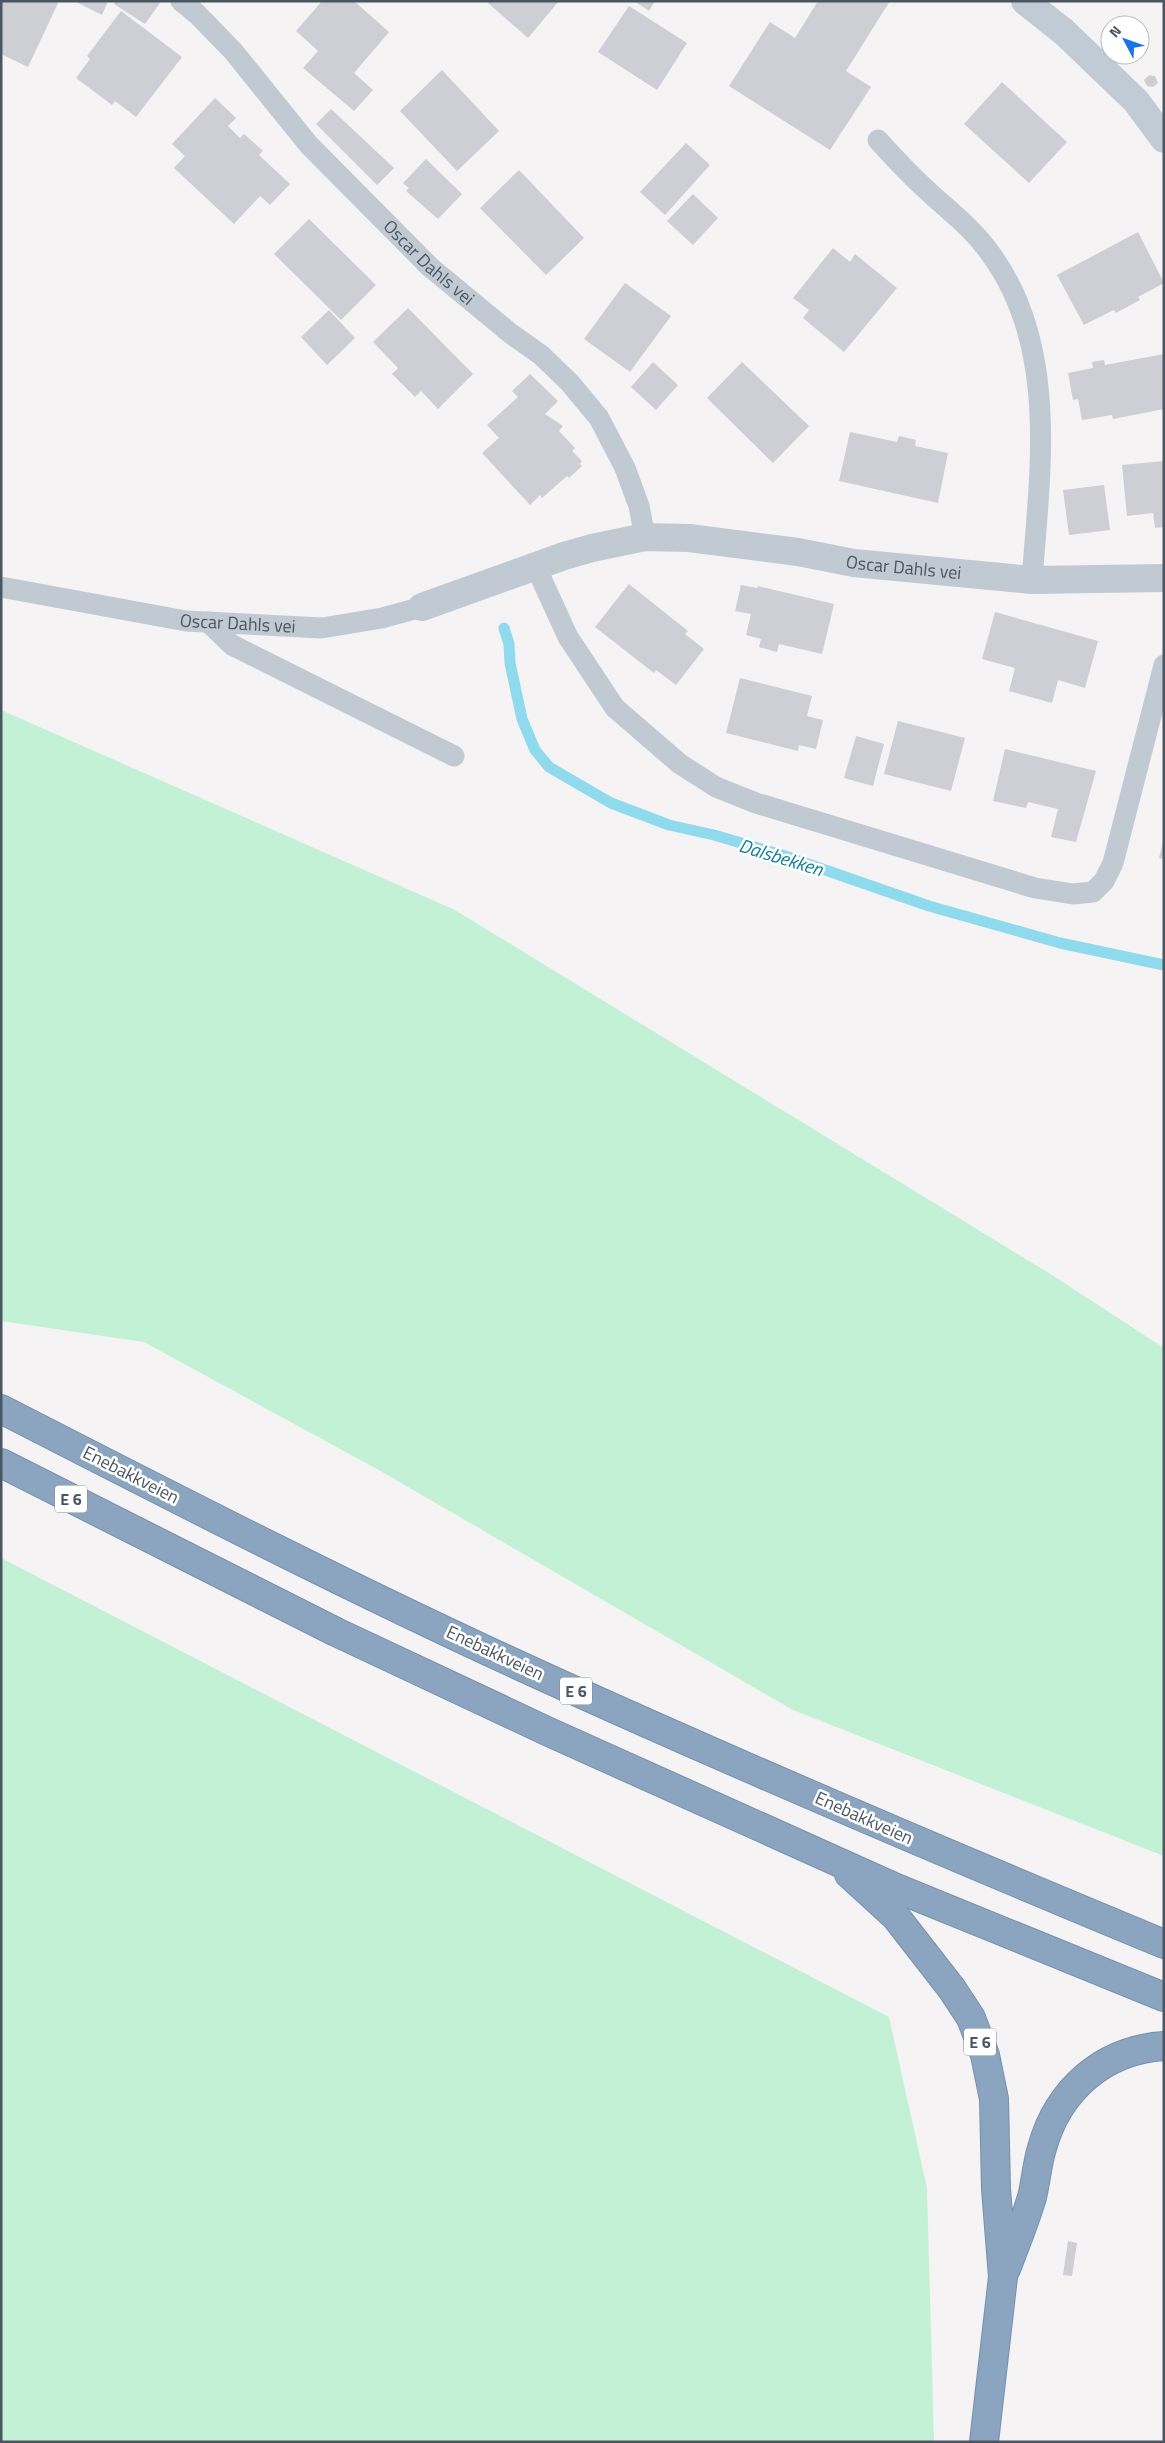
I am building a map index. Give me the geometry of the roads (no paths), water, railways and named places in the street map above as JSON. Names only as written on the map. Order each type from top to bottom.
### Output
[{"type":"highway","name":"Enebakkveien","points":[[1,1409],[360,1589],[570,1689],[910,1839],[1164,1944]]},
{"type":"highway","name":"E 6","points":[[1,1463],[336,1632],[558,1736],[896,1888],[1164,1997]]},
{"type":"highway","name":"E 6","points":[[832,1858],[896,1917],[952,1989],[971,2018],[985,2055],[994,2099],[996,2188],[1003,2277],[984,2442]]},
{"type":"highway","name":"E 6","points":[[1003,2277],[1032,2196],[1041,2149],[1048,2130],[1066,2098],[1089,2072],[1105,2062],[1142,2049],[1164,2046]]},
{"type":"street","points":[[1025,1],[1064,32],[1136,101],[1164,139]]},
{"type":"street","name":"Oscar Dahls vei","points":[[422,607],[535,565],[592,548],[645,537],[689,538],[798,552],[854,564],[1032,580],[1164,578]]},
{"type":"lane","name":"Oscar Dahls vei","points":[[181,1],[233,51],[309,145],[430,267],[510,333],[541,355],[570,383],[599,418],[625,468],[639,506],[645,537]]},
{"type":"lane","points":[[878,140],[894,159],[973,232],[984,245],[1014,291],[1022,313],[1038,386],[1040,476],[1032,580]]},
{"type":"lane","points":[[535,565],[568,637],[615,708],[680,764],[716,787],[756,803],[1035,888],[1073,894],[1093,892],[1104,881],[1113,864],[1164,665]]},
{"type":"lane","name":"Oscar Dahls vei","points":[[1,587],[180,620],[322,628],[382,618],[422,607]]},
{"type":"lane","points":[[208,622],[232,645],[454,756]]},
{"type":"waterway","name":"Dalsbekken","points":[[504,628],[509,644],[510,663],[522,719],[535,750],[549,767],[611,803],[669,825],[714,835],[782,855],[929,906],[1060,943],[1164,965]]}]
